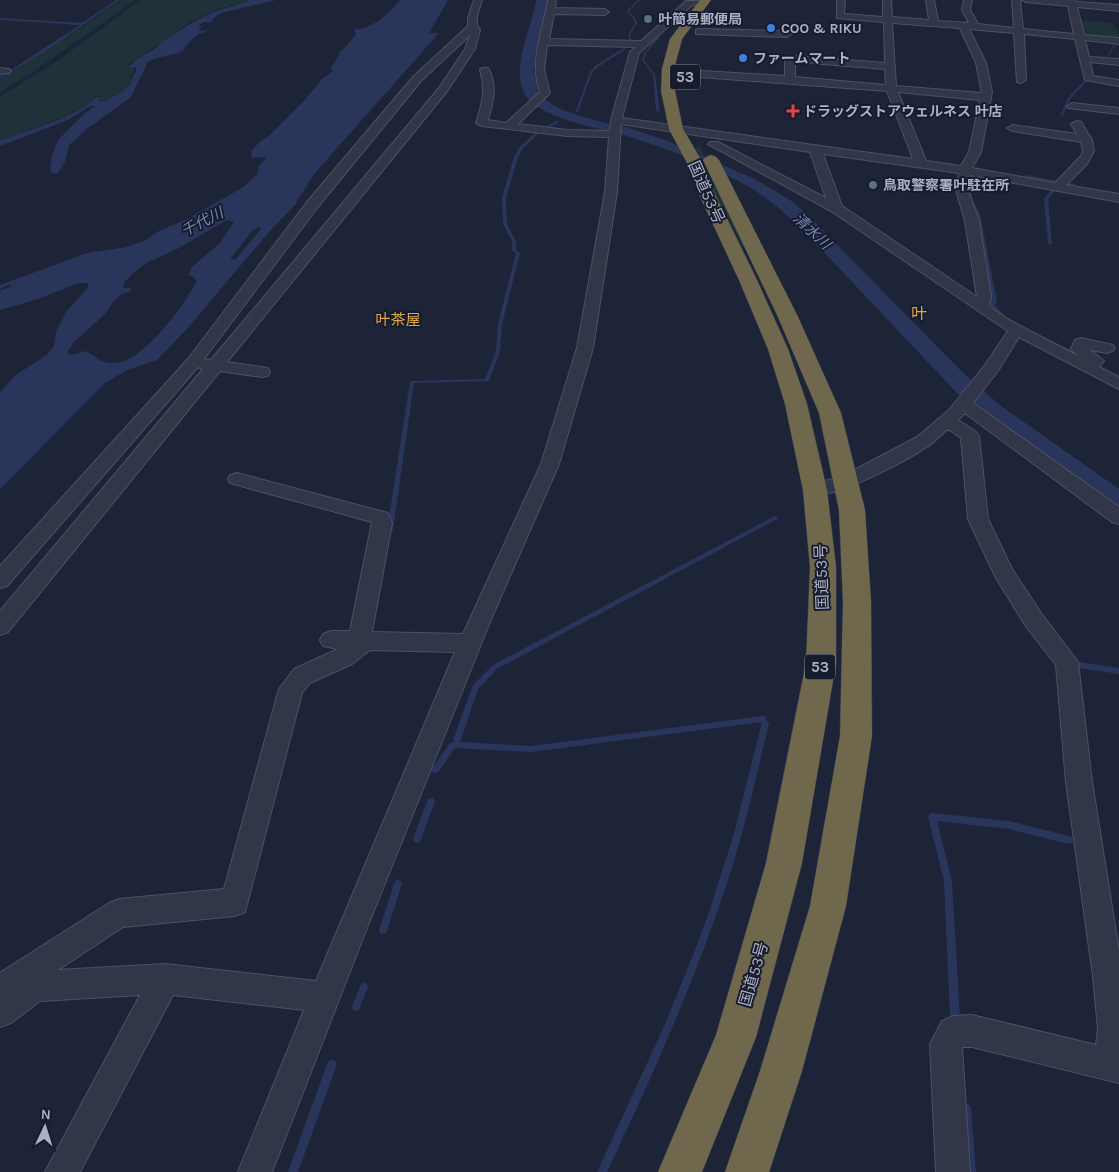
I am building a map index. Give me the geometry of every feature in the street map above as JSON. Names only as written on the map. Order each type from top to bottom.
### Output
[{"type":"highway","points":[[696,38],[721,0]]},
{"type":"highway","name":"国道53号","points":[[680,1172],[736,1037],[784,863],[821,664],[823,567],[815,490],[796,404],[778,349],[706,192],[705,158],[676,129],[668,91],[668,69],[676,39],[684,26],[705,1]]},
{"type":"highway","name":"53","points":[[685,66],[685,86]]},
{"type":"highway","name":"国道53号","points":[[690,116],[705,158],[788,317],[830,413],[852,510],[857,602],[856,736],[828,906],[781,1071],[747,1172]]},
{"type":"street","points":[[0,626],[443,90],[470,50],[476,30],[472,27],[472,18],[478,0]]},
{"type":"street","points":[[509,126],[545,93],[540,84],[538,70],[552,11],[552,0]]},
{"type":"street","points":[[552,11],[605,16],[605,0]]},
{"type":"street","points":[[841,0],[840,16],[975,26],[1119,41]]},
{"type":"street","points":[[887,0],[888,19],[893,34],[889,66],[890,87],[921,164]]},
{"type":"street","points":[[930,0],[934,23]]},
{"type":"street","points":[[968,0],[966,10],[975,26]]},
{"type":"street","points":[[1016,0],[1020,31],[1021,80]]},
{"type":"street","points":[[1026,0],[1072,2],[1119,8]]},
{"type":"street","points":[[255,1172],[324,997],[470,644],[550,464],[586,348],[611,192],[616,127],[635,52],[689,3],[705,1]]},
{"type":"street","points":[[1072,2],[1080,19],[1079,37],[1089,78],[1119,83]]},
{"type":"street","points":[[963,25],[966,39],[981,63],[987,96],[974,152],[965,170],[962,194],[970,213],[978,253],[984,296],[984,303],[980,306]]},
{"type":"street","points":[[0,580],[194,362],[312,205],[417,78],[472,27]]},
{"type":"street","points":[[696,38],[788,34]]},
{"type":"street","points":[[544,42],[604,39],[643,44]]},
{"type":"street","points":[[1084,58],[1119,62]]},
{"type":"street","points":[[790,79],[790,61],[796,59],[889,66]]},
{"type":"street","points":[[685,66],[790,79],[987,96]]},
{"type":"street","points":[[485,70],[490,81],[490,96],[482,123],[567,134],[616,127],[676,129],[965,170],[1119,198]]},
{"type":"street","points":[[1072,106],[1119,111]]},
{"type":"street","points":[[387,114],[421,117]]},
{"type":"street","points":[[1058,187],[1063,179],[1086,159],[1089,153],[1085,139],[1077,124]]},
{"type":"street","points":[[1020,126],[1085,139]]},
{"type":"street","points":[[815,149],[836,208]]},
{"type":"street","points":[[705,158],[836,208],[1016,330],[1119,384]]},
{"type":"street","points":[[815,490],[847,482],[922,441],[955,412],[992,368],[1016,330]]},
{"type":"street","points":[[1086,368],[1096,360],[1079,349],[1081,343],[1107,348]]},
{"type":"street","points":[[194,362],[262,372]]},
{"type":"street","points":[[955,412],[1119,517]]},
{"type":"street","points":[[953,1172],[946,1044],[953,1032],[972,1031],[1114,1066],[1113,1020],[1079,782],[1067,662],[1033,619],[1003,572],[978,519],[970,436],[955,412]]},
{"type":"street","points":[[0,990],[119,913],[235,902],[291,689],[302,676],[344,657],[362,641],[382,523],[381,518],[237,479]]},
{"type":"street","points":[[331,640],[470,644]]},
{"type":"street","points":[[0,1012],[34,986],[165,979],[324,997]]},
{"type":"street","points":[[62,1172],[165,979]]},
{"type":"shaded area","points":[[119,0],[135,0],[52,59],[0,93],[0,79],[91,21]]},
{"type":"shaded area","points":[[141,0],[247,0],[239,5],[213,11],[190,22],[126,66],[135,67],[134,72],[130,76],[131,82],[124,88],[124,91],[101,102],[98,101],[101,96],[96,96],[86,104],[62,117],[0,141],[0,97],[57,61]]},
{"type":"shaded area","points":[[1081,21],[1113,23],[1119,35],[1115,39],[1084,35]]},
{"type":"shaded area","points":[[700,146],[749,247],[743,247],[714,192],[708,172],[695,147]]},
{"type":"water","points":[[248,0],[276,0],[217,15],[210,23],[205,22],[198,25],[201,27],[199,31],[210,30],[197,35],[185,46],[185,49],[148,62],[131,97],[88,128],[69,145],[65,162],[58,173],[52,174],[50,167],[58,140],[86,112],[96,106],[90,106],[68,120],[0,146],[0,141],[63,118],[96,97],[100,97],[98,101],[102,102],[124,91],[132,82],[131,79],[136,72],[136,67],[128,67],[143,55],[199,19]]},
{"type":"water","name":"千代川","points":[[400,0],[448,0],[429,33],[439,33],[314,174],[295,205],[269,232],[186,330],[157,360],[127,370],[105,383],[0,489],[0,392],[16,375],[48,354],[54,346],[56,332],[67,311],[88,287],[88,283],[79,283],[38,299],[0,310],[0,291],[13,286],[8,285],[0,289],[0,285],[87,253],[127,247],[146,240],[159,231],[185,220],[242,188],[257,175],[259,166],[267,157],[252,158],[251,151],[303,102],[322,79],[333,71],[330,69],[340,54],[339,52],[346,47],[356,34],[354,30],[374,24],[385,16]],"holes":[[[227,220],[234,222],[219,244],[192,267],[188,275],[193,276],[197,281],[183,304],[162,331],[137,354],[125,360],[110,363],[99,360],[86,351],[72,355],[67,353],[73,343],[105,314],[113,302],[122,294],[131,291],[131,288],[123,288],[124,283],[133,273],[146,263],[177,249]],[[259,227],[261,229],[235,260],[230,259],[252,231]]]},
{"type":"water","name":"清水川","points":[[536,0],[548,0],[534,70],[538,94],[565,111],[665,140],[755,179],[793,202],[963,373],[1001,406],[1119,489],[1119,512],[957,393],[803,230],[765,198],[726,175],[684,156],[627,136],[563,118],[545,111],[526,97],[521,82],[521,58]]},
{"type":"water","points":[[969,174],[975,175],[971,197],[980,214],[997,302],[994,305],[1012,322],[1079,354],[1119,377],[1119,380],[1012,325],[988,305],[965,193]]},
{"type":"waterway","points":[[0,78],[118,0]]},
{"type":"waterway","points":[[631,41],[629,35],[636,23],[628,11],[639,0]]},
{"type":"waterway","points":[[0,19],[82,24]]},
{"type":"waterway","points":[[1107,57],[1119,37]]},
{"type":"waterway","points":[[658,38],[645,53],[643,60],[654,75],[658,111]]},
{"type":"waterway","points":[[576,112],[591,73],[597,66],[625,49]]},
{"type":"waterway","points":[[1061,115],[1069,99],[1085,82]]},
{"type":"waterway","points":[[546,128],[557,122]]},
{"type":"waterway","points":[[390,530],[412,382],[487,380],[498,351],[500,324],[518,253],[514,250],[514,241],[505,224],[504,198],[516,157],[521,148],[538,132]]},
{"type":"waterway","points":[[1026,176],[1074,185]]},
{"type":"waterway","points":[[1050,244],[1046,199],[1054,189]]},
{"type":"waterway","points":[[457,740],[475,687],[495,667],[775,518]]},
{"type":"waterway","points":[[1073,664],[1119,671]]},
{"type":"waterway","points":[[457,745],[531,749],[763,719]]},
{"type":"waterway","points":[[602,1172],[669,1025],[713,912],[737,837],[765,723]]},
{"type":"waterway","points":[[435,770],[453,745]]},
{"type":"waterway","points":[[417,839],[431,802]]},
{"type":"waterway","points":[[955,1018],[948,881],[932,817],[1009,825],[1069,840]]},
{"type":"waterway","points":[[383,930],[398,884]]},
{"type":"waterway","points":[[356,1007],[364,987]]},
{"type":"waterway","points":[[293,1172],[332,1064]]},
{"type":"waterway","points":[[966,1108],[971,1172]]},
{"type":"place","name":"叶簡易郵便局","points":[[648,19]]},
{"type":"place","name":"COO & RIKU","points":[[771,28]]},
{"type":"place","name":"ファームマート","points":[[743,58]]},
{"type":"place","name":"ドラッグストアウェルネス 叶店","points":[[793,111]]},
{"type":"place","name":"鳥取警察署叶駐在所","points":[[873,185]]},
{"type":"district","name":"叶","points":[[919,313]]},
{"type":"district","name":"叶茶屋","points":[[398,320]]}]
